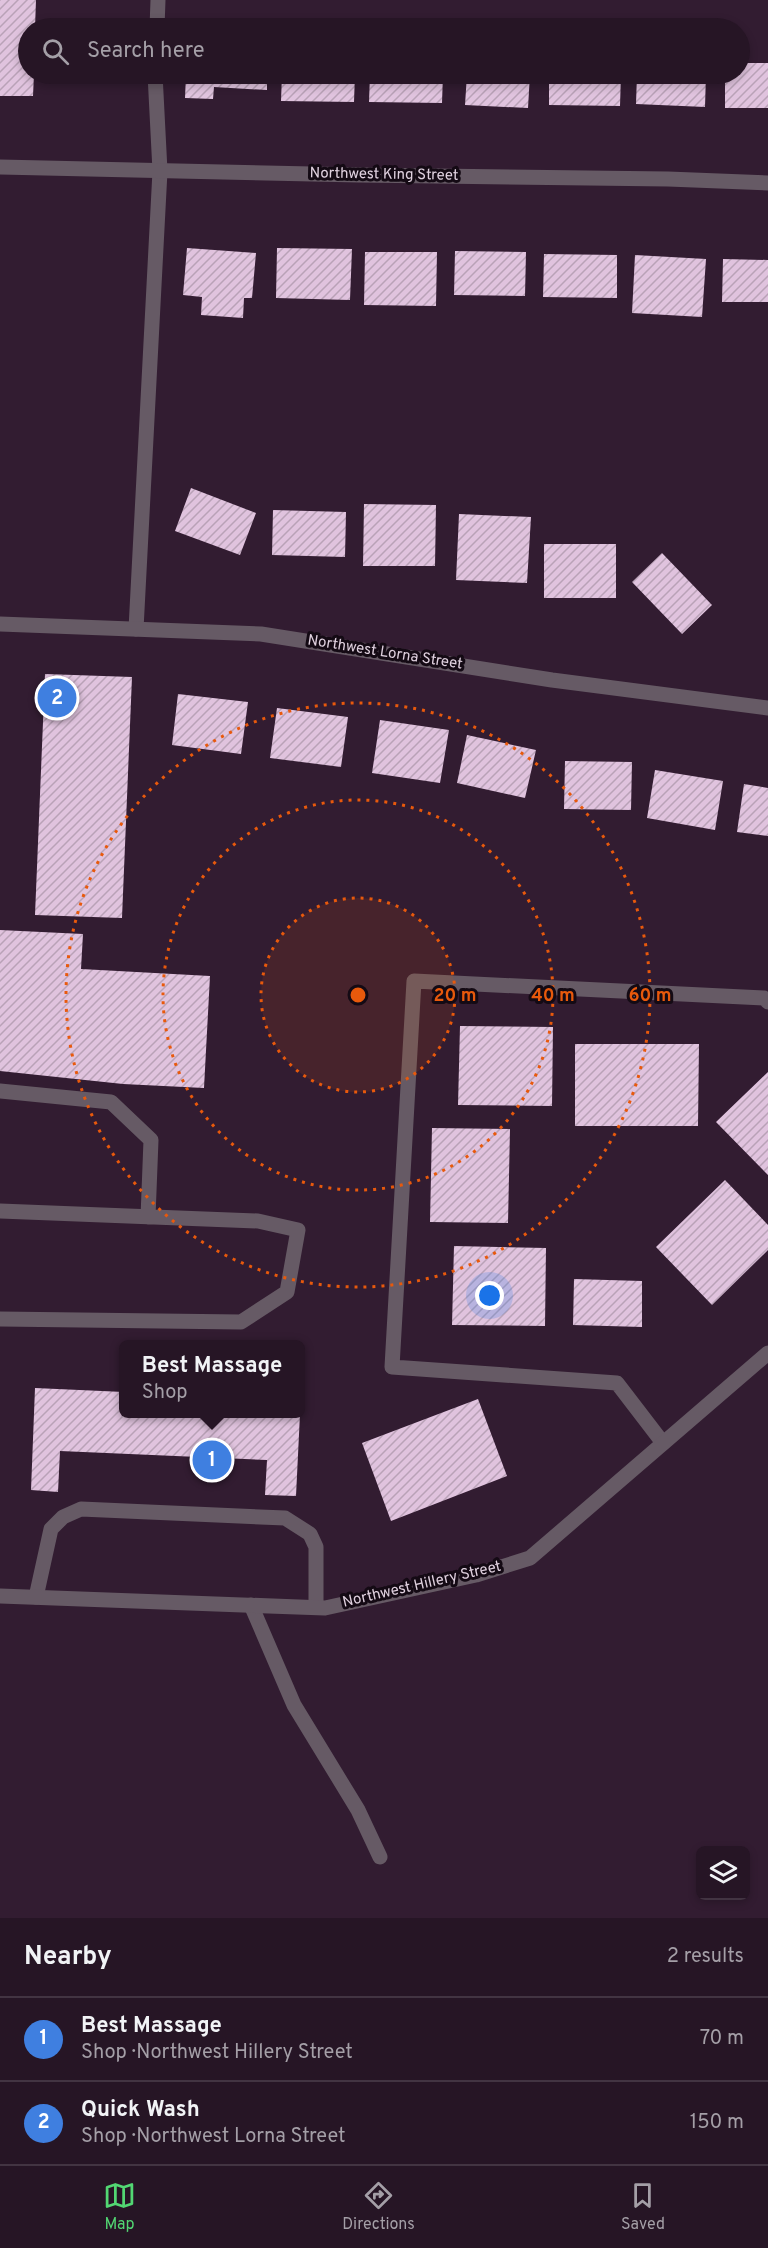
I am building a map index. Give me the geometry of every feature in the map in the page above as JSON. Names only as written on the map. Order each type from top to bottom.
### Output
[{"type":"street","points":[[157,18],[158,0]]},
{"type":"street","points":[[136,629],[160,171],[155,84]]},
{"type":"street","name":"Northwest King Street","points":[[0,167],[669,179],[768,183]]},
{"type":"street","name":"Northwest Lorna Street","points":[[0,624],[261,634],[552,680],[768,708]]},
{"type":"street","points":[[663,1443],[617,1383],[392,1367],[414,981],[764,998],[768,1002]]},
{"type":"street","points":[[0,1091],[111,1102],[151,1140],[148,1217]]},
{"type":"street","points":[[0,1211],[258,1221],[298,1230],[287,1292],[241,1322],[0,1318]]},
{"type":"street","name":"Northwest Hillery Street","points":[[0,1596],[325,1608],[476,1575],[530,1558],[768,1353]]},
{"type":"street","points":[[36,1597],[51,1529],[63,1517],[81,1509],[285,1518],[310,1534],[316,1547],[316,1607]]},
{"type":"street","points":[[251,1605],[294,1705],[358,1810],[380,1857]]},
{"type":"building","points":[[0,0],[36,0],[35,18],[18,18],[18,84],[34,84],[33,96],[0,96]]},
{"type":"building","points":[[750,63],[768,63],[768,108],[725,108],[725,84],[750,84]]},
{"type":"building","points":[[186,84],[267,84],[267,90],[214,87],[213,99],[185,98]]},
{"type":"building","points":[[282,84],[355,84],[354,102],[281,101]]},
{"type":"building","points":[[370,84],[443,84],[442,103],[369,102]]},
{"type":"building","points":[[466,84],[529,84],[528,108],[465,105]]},
{"type":"building","points":[[549,84],[621,84],[620,106],[549,105]]},
{"type":"building","points":[[637,84],[706,84],[705,107],[636,104]]},
{"type":"building","points":[[187,248],[256,253],[252,298],[244,298],[243,318],[201,315],[202,297],[183,295]]},
{"type":"building","points":[[277,248],[352,249],[350,300],[276,298]]},
{"type":"building","points":[[455,251],[526,252],[525,296],[454,295]]},
{"type":"building","points":[[365,252],[437,252],[436,306],[364,305]]},
{"type":"building","points":[[544,254],[617,255],[617,298],[543,297]]},
{"type":"building","points":[[635,255],[706,259],[702,317],[632,313]]},
{"type":"building","points":[[723,259],[768,260],[768,302],[722,302]]},
{"type":"building","points":[[191,488],[256,513],[240,555],[175,531]]},
{"type":"building","points":[[364,504],[436,505],[435,566],[363,566]]},
{"type":"building","points":[[273,510],[346,512],[345,557],[272,555]]},
{"type":"building","points":[[459,514],[531,517],[527,583],[456,580]]},
{"type":"building","points":[[544,544],[616,544],[616,598],[544,598]]},
{"type":"building","points":[[662,553],[712,605],[682,634],[632,582]]},
{"type":"building","points":[[45,674],[132,677],[122,918],[35,915]]},
{"type":"building","points":[[178,694],[248,702],[241,754],[172,745]]},
{"type":"building","points":[[277,708],[348,717],[341,767],[270,758]]},
{"type":"building","points":[[380,720],[449,730],[440,783],[372,773]]},
{"type":"building","points":[[467,735],[536,750],[525,798],[457,783]]},
{"type":"building","points":[[565,761],[632,762],[631,810],[564,809]]},
{"type":"building","points":[[655,770],[723,781],[715,830],[647,818]]},
{"type":"building","points":[[744,784],[768,788],[768,836],[737,832]]},
{"type":"building","points":[[0,930],[83,934],[81,969],[210,976],[204,1088],[123,1084],[0,1071]]},
{"type":"building","points":[[460,1026],[553,1027],[552,1106],[458,1105]]},
{"type":"building","points":[[575,1044],[699,1044],[698,1126],[575,1126]]},
{"type":"building","points":[[768,1072],[768,1175],[716,1122]]},
{"type":"building","points":[[432,1128],[510,1129],[508,1223],[430,1222]]},
{"type":"building","points":[[725,1180],[768,1225],[768,1250],[712,1305],[656,1247]]},
{"type":"building","points":[[454,1246],[546,1248],[545,1326],[452,1325]]},
{"type":"building","points":[[574,1279],[642,1281],[642,1327],[573,1325]]},
{"type":"building","points":[[35,1388],[119,1392],[119,1418],[300,1418],[296,1496],[265,1495],[267,1460],[60,1451],[58,1492],[31,1490]]},
{"type":"building","points":[[478,1399],[507,1476],[391,1521],[362,1443]]},
{"type":"place","name":"Quick Wash","points":[[57,698]]},
{"type":"place","name":"Best Massage","points":[[212,1460]]}]
